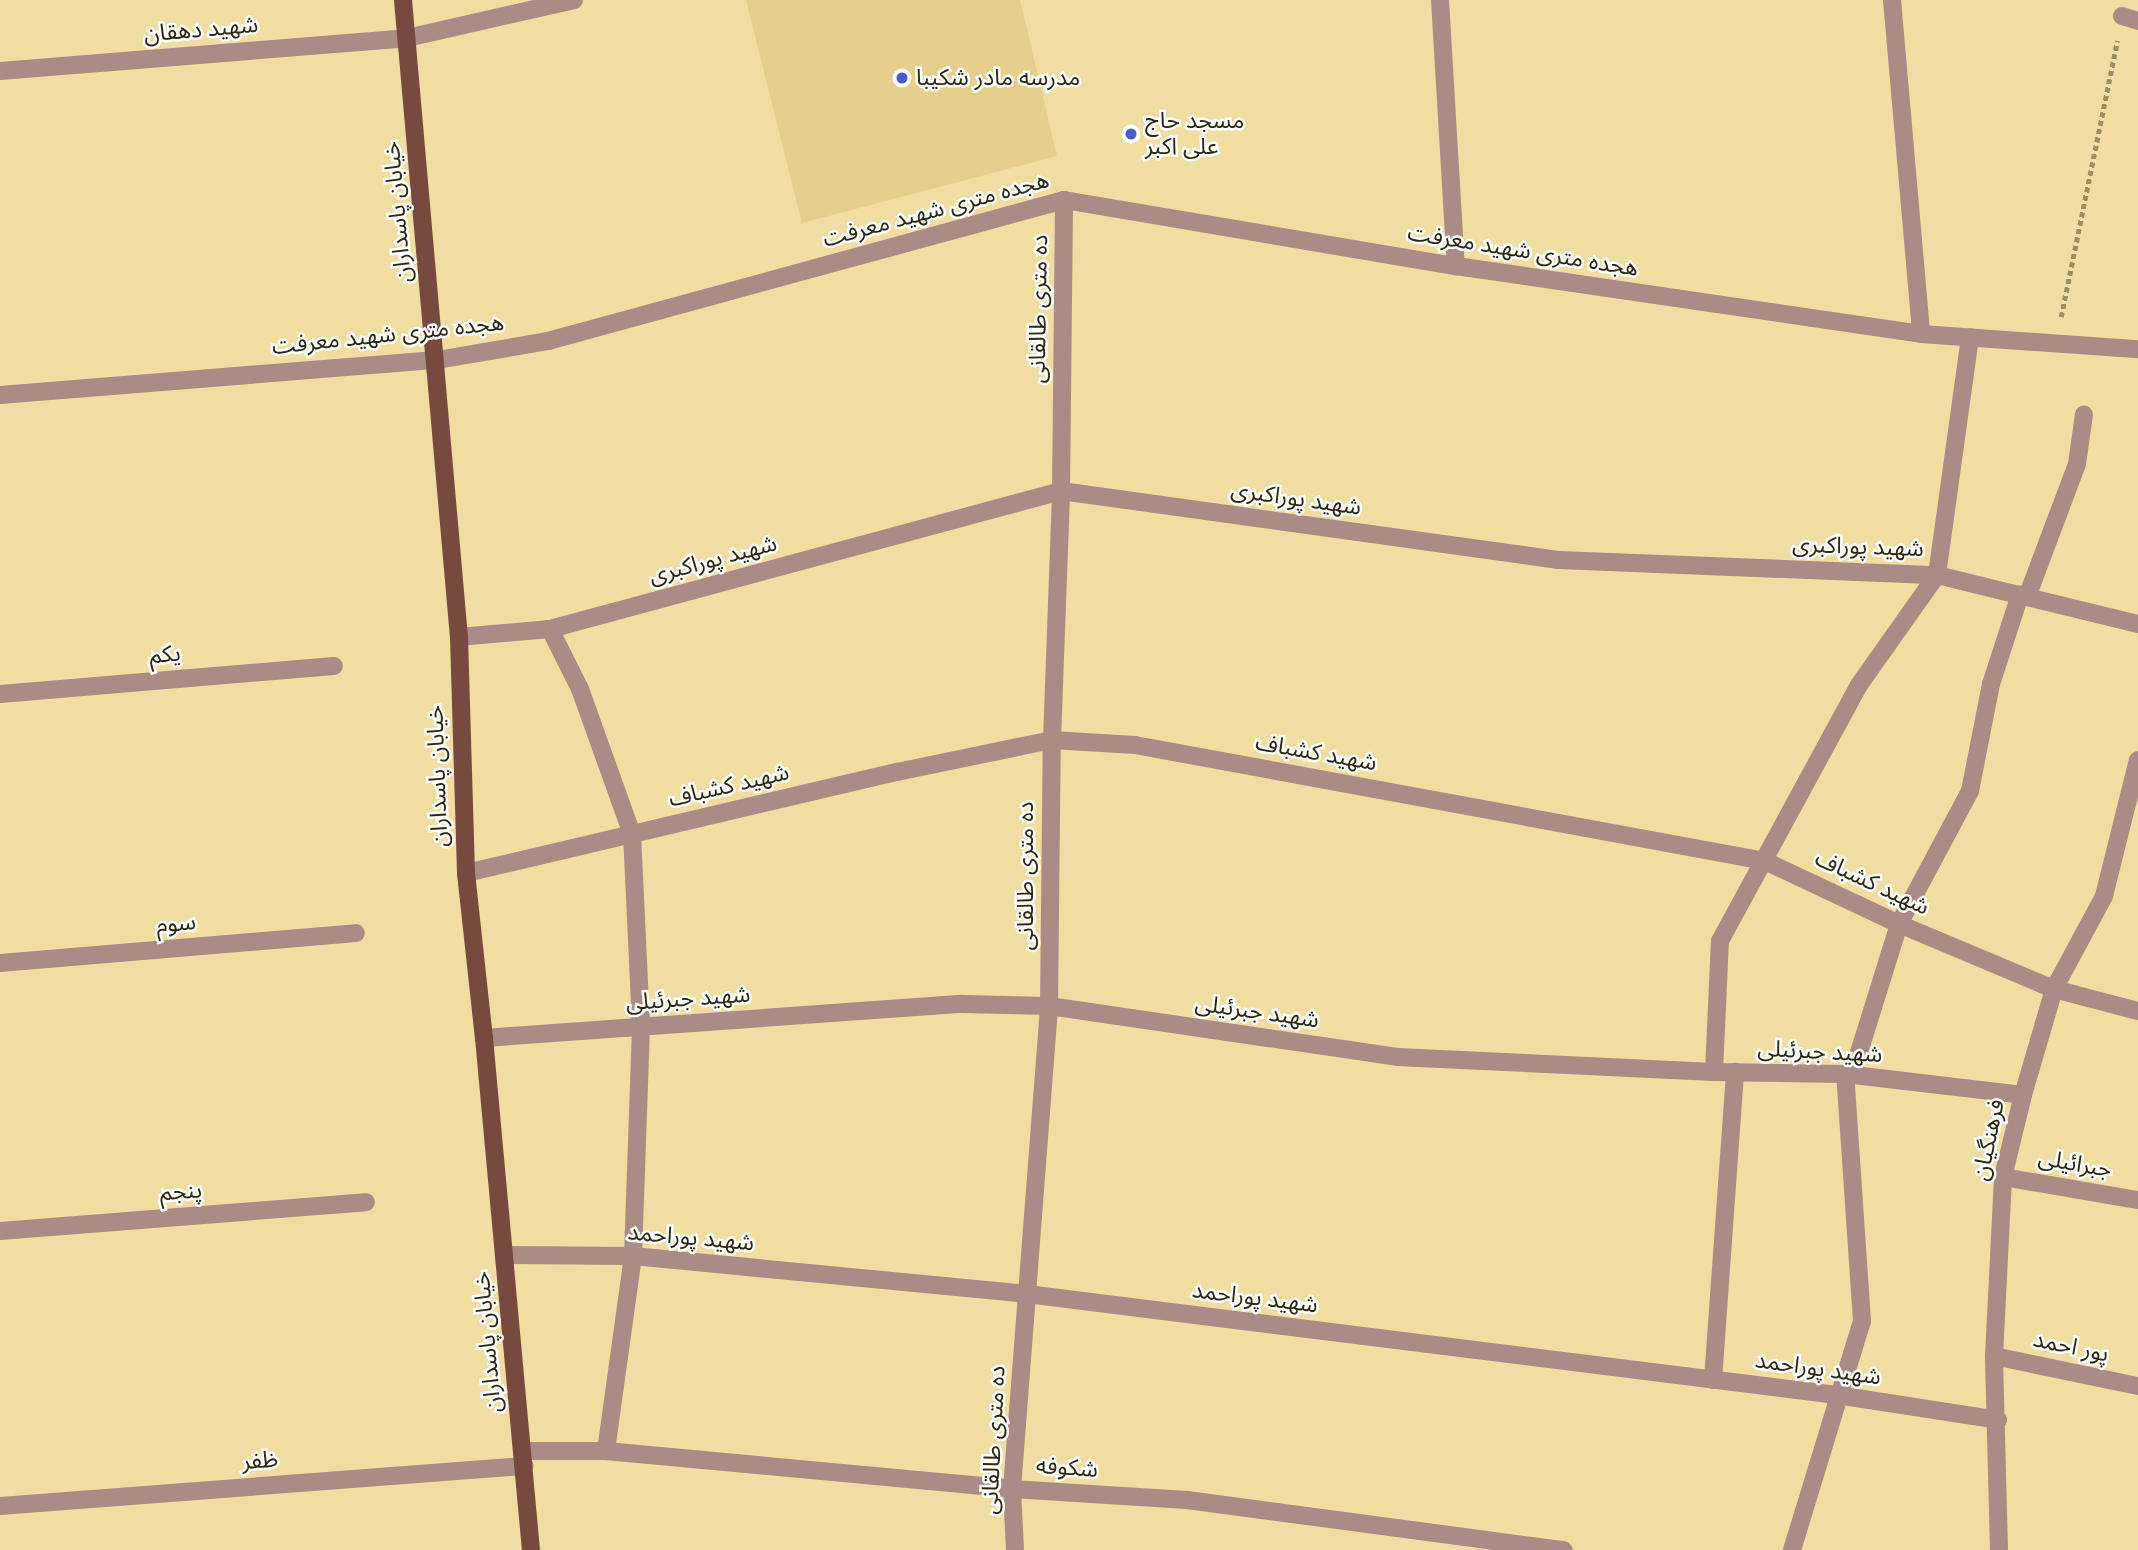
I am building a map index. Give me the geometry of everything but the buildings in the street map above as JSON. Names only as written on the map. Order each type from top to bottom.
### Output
[{"type":"main road","name":"خیابان پاسداران","points":[[403,0],[437,360],[459,637],[466,873],[484,1038],[531,1550]]},
{"type":"street","name":"شهید دهقان","points":[[0,71],[407,38],[575,0]]},
{"type":"street","points":[[1440,0],[1456,267]]},
{"type":"street","points":[[1892,0],[1921,334]]},
{"type":"street","name":"هجده متری شهید معرفت","points":[[0,394],[437,360],[548,341],[1064,200],[1456,267],[1921,334],[2138,349]]},
{"type":"street","name":"ده متری طالقانی","points":[[1015,1550],[1013,1489],[1049,1006],[1052,740],[1061,491],[1064,200]]},
{"type":"street","points":[[1714,1072],[1720,941],[1858,685],[1937,575],[1970,337]]},
{"type":"street","points":[[1792,1550],[1862,1321],[1849,1075],[1899,923],[1970,791],[1991,684],[2077,464],[2084,414]]},
{"type":"street","name":"شهید پوراکبری","points":[[459,637],[550,629],[1061,491],[1559,560],[1937,575],[2138,624]]},
{"type":"street","points":[[550,629],[580,689],[632,834],[640,1027],[633,1256],[606,1451]]},
{"type":"street","name":"یکم","points":[[0,694],[334,666]]},
{"type":"street","name":"شهید کشباف","points":[[466,873],[897,772],[1052,740],[1135,745],[1765,860],[1899,923],[2054,989],[2138,1011]]},
{"type":"street","name":"فرهنگیان","points":[[1999,1550],[1998,1420],[1994,1356],[2003,1177],[2023,1095],[2054,989],[2104,897],[2133,808],[2138,760]]},
{"type":"street","name":"سوم","points":[[0,963],[356,933]]},
{"type":"street","name":"شهید جبرئیلی","points":[[484,1038],[962,1003],[1049,1006],[1397,1057],[1714,1072],[1849,1075],[2023,1095]]},
{"type":"street","points":[[1713,1380],[1735,1072]]},
{"type":"street","name":"جبرائیلی","points":[[2003,1177],[2138,1200]]},
{"type":"street","name":"پنجم","points":[[0,1231],[366,1202]]},
{"type":"street","name":"شهید پوراحمد","points":[[504,1255],[633,1256],[1027,1294],[1838,1395],[1998,1420]]},
{"type":"street","name":"پور احمد","points":[[1994,1356],[2138,1386]]},
{"type":"street","name":"شکوفه","points":[[523,1459],[606,1451],[1013,1489],[1187,1500],[1564,1550]]},
{"type":"street","name":"ظفر","points":[[0,1506],[523,1459]]},
{"type":"path","points":[[2056,343],[2130,19]]},
{"type":"shaded area","name":"مدرسه مادر شکیبا","points":[[746,0],[1020,0],[1057,156],[802,223]]},
{"type":"place","name":"مدرسه مادر شکیبا","points":[[902,78]]},
{"type":"place","name":"مسجد حاج علی اکبر","points":[[1131,134]]}]
